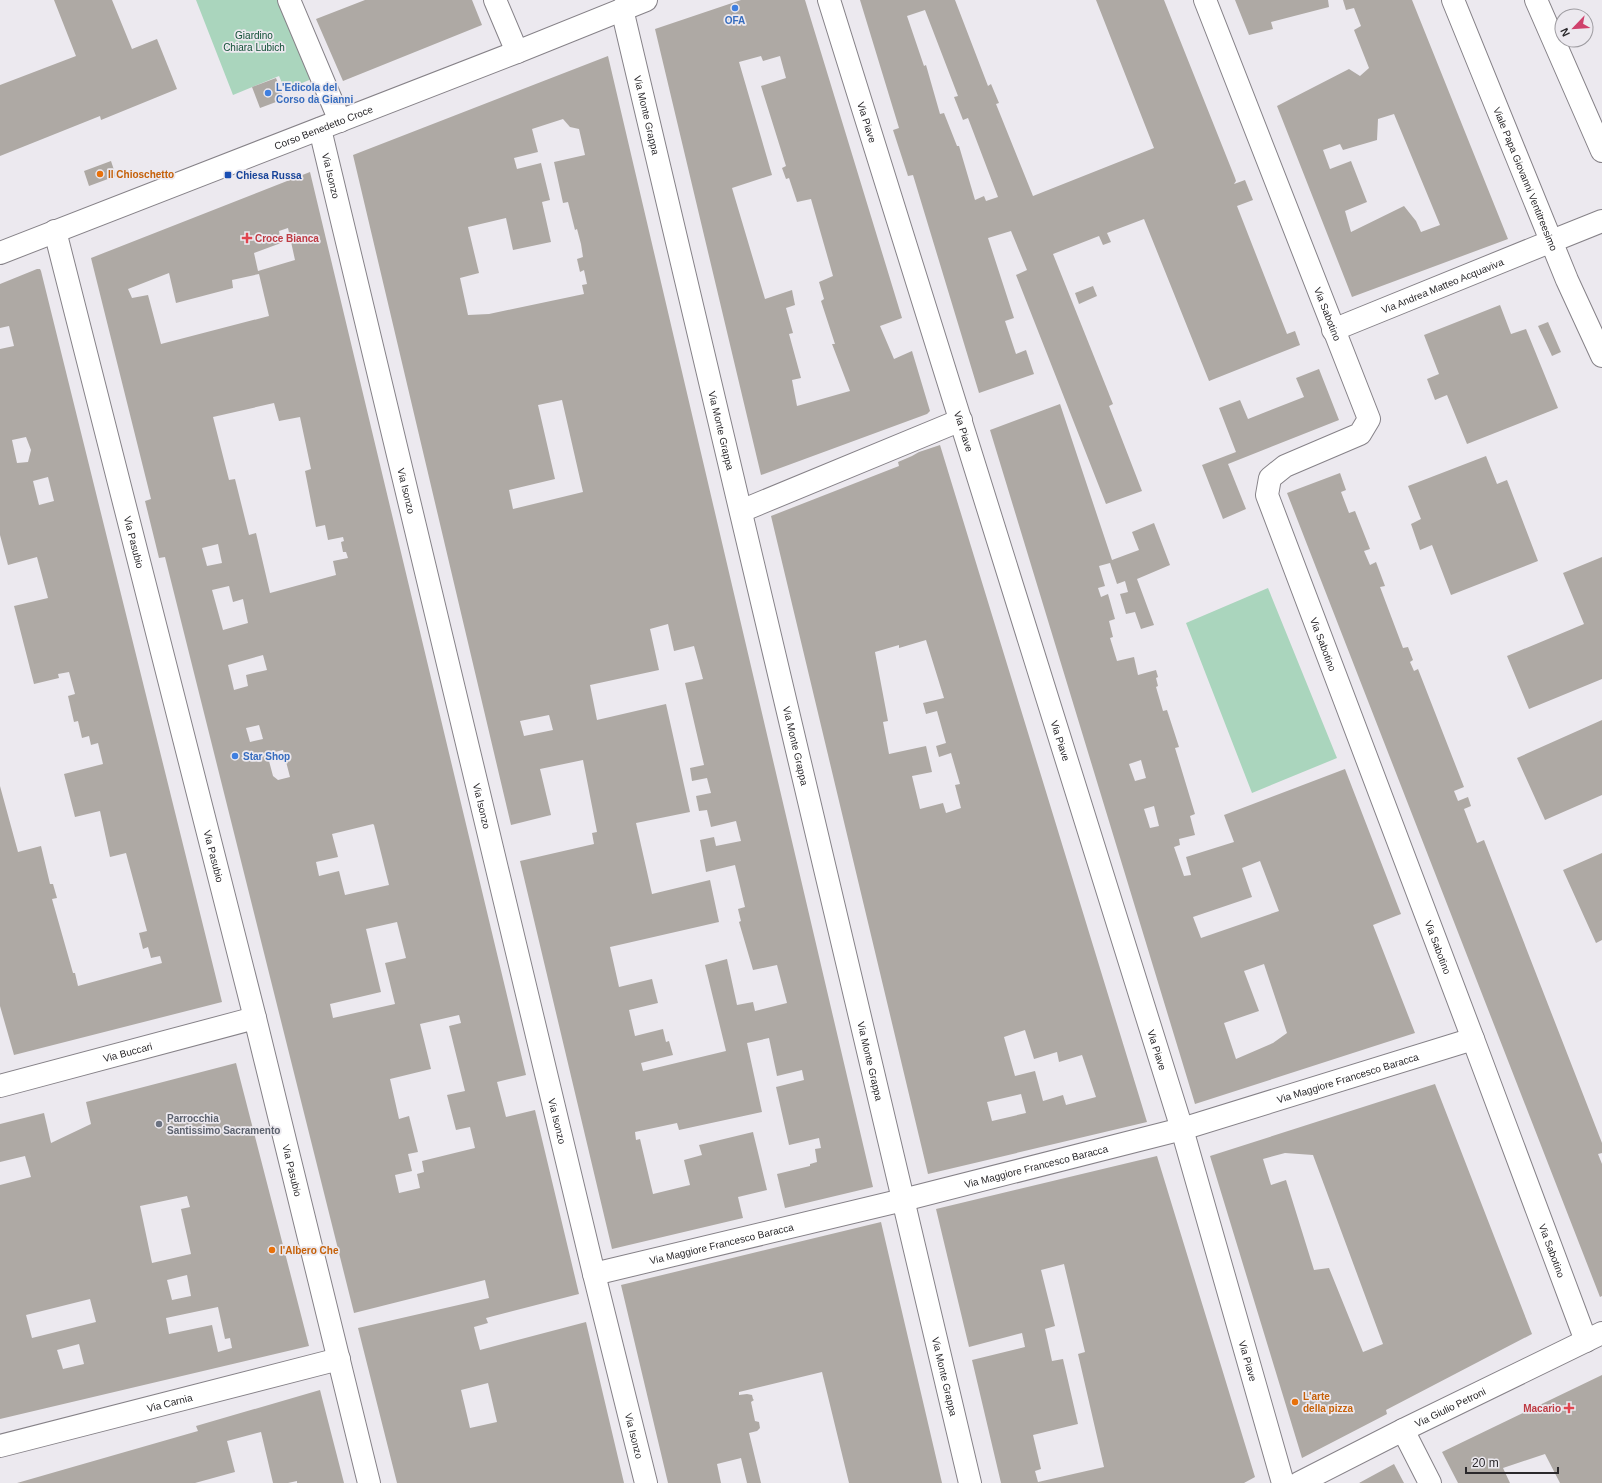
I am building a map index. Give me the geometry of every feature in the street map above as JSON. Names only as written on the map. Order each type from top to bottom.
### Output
[{"type":"street","points":[[289,0],[340,121]]},
{"type":"street","points":[[495,0],[517,52]]},
{"type":"street","name":"Corso Benedetto Croce","points":[[0,253],[517,52],[646,0]]},
{"type":"street","name":"Via Piave","points":[[830,0],[1182,1129],[1283,1483]]},
{"type":"street","name":"Via Sabotino","points":[[1205,0],[1369,419],[1360,434],[1285,466],[1270,478],[1267,494],[1474,1039],[1594,1338]]},
{"type":"street","name":"Viale Papa Giovanni Ventitreesimo","points":[[1454,0],[1552,242],[1602,356]]},
{"type":"street","points":[[1536,0],[1602,151]]},
{"type":"street","name":"Via Monte Grappa","points":[[622,9],[970,1483]]},
{"type":"street","name":"Via Isonzo","points":[[320,129],[594,1274],[646,1483]]},
{"type":"street","name":"Via Andrea Matteo Acquaviva","points":[[1333,330],[1602,221]]},
{"type":"street","name":"Via Pasubio","points":[[55,231],[255,1018],[369,1483]]},
{"type":"street","points":[[741,511],[961,420]]},
{"type":"street","name":"Via Buccari","points":[[0,1086],[255,1018]]},
{"type":"street","name":"Via Maggiore Francesco Baracca","points":[[594,1274],[903,1200],[1182,1129],[1474,1039]]},
{"type":"street","name":"Via Giulio Petroni","points":[[1299,1483],[1403,1430],[1594,1338]]},
{"type":"street","name":"Via Carnia","points":[[0,1446],[339,1359]]},
{"type":"street","points":[[1403,1430],[1430,1483]]},
{"type":"green space","name":"Giardino Chiara Lubich","points":[[196,0],[280,0],[314,78],[285,90],[279,76],[233,95]]},
{"type":"green space","points":[[1268,588],[1337,758],[1252,793],[1186,623]]},
{"type":"building","points":[[54,0],[112,0],[132,49],[157,39],[177,89],[101,120],[100,116],[0,156],[0,85],[76,56]]},
{"type":"building","points":[[365,0],[472,0],[482,25],[343,81],[316,19]]},
{"type":"building","points":[[741,0],[805,0],[902,318],[880,326],[894,359],[912,351],[930,411],[927,414],[761,475],[655,29]],"holes":[[[761,56],[763,61],[780,56],[786,78],[761,86],[786,166],[782,168],[786,179],[789,178],[797,202],[811,199],[833,276],[819,282],[824,299],[821,301],[835,344],[832,344],[850,391],[797,406],[792,380],[801,378],[789,334],[793,333],[786,308],[795,305],[792,290],[765,299],[732,188],[772,175],[739,62]]]},
{"type":"building","points":[[860,0],[955,0],[988,86],[991,84],[999,103],[996,104],[1033,196],[1154,148],[1096,0],[1164,0],[1235,178],[1236,181],[1234,184],[1245,180],[1253,200],[1237,206],[1287,334],[1295,331],[1300,345],[1209,381],[1144,219],[1107,233],[1111,242],[1103,245],[1099,236],[1053,254],[1113,404],[1109,406],[1142,491],[1106,504],[1016,275],[1027,270],[1011,231],[988,238],[1014,318],[1005,321],[1016,354],[1026,350],[1034,374],[979,393],[913,175],[908,176],[893,130],[899,128]],"holes":[[[925,10],[958,96],[954,97],[963,120],[968,118],[998,197],[986,201],[984,196],[975,200],[959,146],[957,146],[944,113],[940,114],[926,65],[924,66],[907,16]]]},
{"type":"building","points":[[1235,0],[1328,0],[1329,7],[1271,22],[1273,29],[1249,35]]},
{"type":"building","points":[[1343,0],[1412,0],[1508,239],[1352,297],[1277,106],[1349,69],[1360,76],[1369,68],[1354,30],[1361,26],[1354,8],[1346,10]],"holes":[[[1394,114],[1440,225],[1421,232],[1416,221],[1404,206],[1351,232],[1345,211],[1367,202],[1351,161],[1330,169],[1323,150],[1340,144],[1343,150],[1377,140],[1378,119]]]},
{"type":"building","points":[[608,56],[873,1187],[785,1208],[777,1174],[810,1166],[810,1164],[817,1162],[815,1149],[821,1148],[819,1138],[789,1145],[776,1087],[804,1080],[802,1070],[777,1076],[769,1038],[747,1043],[762,1112],[679,1130],[677,1123],[635,1132],[636,1140],[640,1139],[653,1194],[690,1185],[684,1160],[702,1155],[699,1145],[753,1132],[767,1190],[738,1197],[743,1218],[612,1249],[520,861],[594,844],[592,833],[597,832],[583,760],[540,769],[551,815],[511,825],[353,155]],"holes":[[[563,119],[570,127],[579,129],[585,155],[554,162],[563,203],[568,202],[575,230],[577,229],[581,244],[583,257],[577,259],[580,272],[584,270],[587,284],[582,285],[584,294],[489,314],[468,315],[460,278],[479,273],[468,227],[506,218],[513,250],[551,242],[542,202],[550,200],[541,163],[517,169],[514,158],[538,152],[532,129]],[[562,400],[583,492],[513,509],[509,490],[555,479],[538,405]],[[668,624],[674,651],[694,646],[703,679],[685,683],[704,765],[690,768],[692,781],[707,778],[711,793],[696,796],[699,811],[707,810],[711,827],[736,821],[741,841],[716,846],[714,837],[700,840],[706,872],[735,865],[745,907],[738,909],[741,921],[739,922],[753,970],[777,965],[787,1003],[755,1011],[753,1002],[737,1005],[727,959],[705,965],[726,1051],[643,1071],[641,1063],[673,1055],[669,1041],[666,1042],[663,1029],[635,1036],[629,1010],[658,1003],[652,979],[619,987],[610,947],[719,922],[710,880],[652,894],[636,823],[690,812],[666,704],[597,720],[590,685],[659,670],[650,629]],[[549,715],[553,730],[524,736],[520,721]]]},
{"type":"building","name":"L'Edicola del Corso da Gianni","points":[[276,78],[284,99],[260,108],[252,87]]},
{"type":"building","name":"Il Chioschetto","points":[[111,161],[116,176],[89,186],[84,171]]},
{"type":"building","points":[[310,172],[526,1075],[497,1082],[506,1117],[535,1110],[579,1294],[486,1318],[488,1323],[474,1327],[480,1350],[586,1322],[624,1483],[397,1483],[358,1328],[489,1298],[485,1280],[354,1313],[165,557],[159,558],[145,501],[151,499],[91,258]],"holes":[[[288,228],[295,260],[258,271],[254,253],[281,243],[279,231]],[[169,273],[176,303],[233,288],[232,280],[259,274],[269,316],[161,344],[148,295],[132,298],[128,289]],[[274,403],[279,421],[300,417],[311,469],[305,471],[316,527],[325,525],[328,540],[343,537],[344,541],[341,542],[343,552],[346,552],[348,558],[333,561],[336,575],[270,593],[256,533],[249,535],[235,479],[229,480],[213,417]],[[218,544],[222,563],[207,566],[202,548]],[[229,586],[233,602],[243,599],[248,623],[223,630],[212,590]],[[263,655],[267,670],[246,675],[248,686],[234,690],[228,665]],[[259,725],[263,739],[250,742],[246,728]],[[283,750],[290,777],[278,780],[273,776],[269,761],[271,753]],[[373,824],[389,885],[345,895],[339,871],[319,876],[316,862],[338,857],[332,834]],[[397,922],[406,958],[385,963],[395,1004],[333,1018],[330,1004],[381,992],[366,929]],[[459,1015],[461,1023],[449,1026],[465,1091],[447,1095],[456,1130],[470,1127],[475,1148],[422,1161],[424,1172],[417,1174],[420,1188],[399,1193],[395,1175],[412,1171],[408,1154],[418,1152],[409,1116],[399,1119],[390,1079],[431,1069],[420,1024]],[[488,1383],[497,1422],[470,1428],[461,1390]]]},
{"type":"building","points":[[37,269],[40,269],[41,271],[222,1002],[14,1055],[0,1006],[0,786],[18,852],[41,846],[50,884],[53,884],[57,898],[52,899],[78,986],[162,963],[160,956],[151,958],[148,947],[143,949],[139,933],[147,931],[126,853],[110,857],[100,811],[75,817],[64,774],[103,764],[98,743],[91,745],[89,736],[82,738],[78,721],[74,722],[68,696],[75,694],[69,672],[58,674],[59,678],[34,684],[14,606],[48,598],[37,557],[8,565],[0,535],[0,349],[14,346],[9,326],[0,328],[0,284]],"holes":[[[26,437],[31,450],[28,462],[17,463],[12,440]],[[48,477],[54,501],[39,505],[33,481]]]},
{"type":"building","points":[[1093,286],[1097,296],[1079,304],[1075,293]]},
{"type":"building","points":[[1500,305],[1511,334],[1526,329],[1558,408],[1467,444],[1447,395],[1435,400],[1427,379],[1439,374],[1424,335]]},
{"type":"building","points":[[1548,322],[1561,352],[1552,356],[1538,326]]},
{"type":"building","points":[[1319,369],[1339,420],[1228,464],[1246,509],[1223,519],[1202,465],[1236,452],[1219,408],[1240,400],[1248,419],[1304,397],[1296,378]]},
{"type":"building","points":[[1060,404],[1112,560],[1139,550],[1132,532],[1154,523],[1170,565],[1137,579],[1154,625],[1141,629],[1135,612],[1126,614],[1120,594],[1128,592],[1125,581],[1117,584],[1110,563],[1099,566],[1105,586],[1098,588],[1101,597],[1108,594],[1115,619],[1109,621],[1113,637],[1110,638],[1117,661],[1134,657],[1138,675],[1156,670],[1158,686],[1156,687],[1163,711],[1167,710],[1179,747],[1175,748],[1195,814],[1190,816],[1195,835],[1179,839],[1180,845],[1174,847],[1184,876],[1191,875],[1186,857],[1234,842],[1224,815],[1345,769],[1401,914],[1373,925],[1415,1033],[1195,1104],[990,430]],"holes":[[[1141,760],[1146,778],[1135,781],[1129,764]],[[1154,806],[1159,826],[1150,828],[1144,809]],[[1260,861],[1279,911],[1201,938],[1193,917],[1252,897],[1242,868]],[[1264,964],[1287,1033],[1273,1043],[1236,1059],[1224,1023],[1259,1011],[1244,971]]]},
{"type":"building","points":[[940,445],[1147,1122],[928,1174],[771,516],[899,466],[898,462],[919,452]],"holes":[[[926,640],[944,698],[923,703],[926,714],[937,711],[946,743],[936,746],[939,757],[951,753],[960,784],[955,785],[961,808],[946,813],[943,803],[920,809],[912,776],[932,772],[926,746],[889,754],[883,722],[888,721],[875,652],[899,645],[899,648]],[[1025,1030],[1034,1059],[1057,1052],[1059,1062],[1082,1055],[1096,1097],[1066,1105],[1063,1095],[1043,1101],[1035,1071],[1015,1076],[1004,1037]],[[1021,1094],[1026,1113],[992,1121],[987,1102]]]},
{"type":"building","points":[[1486,456],[1497,484],[1507,480],[1538,561],[1451,595],[1432,545],[1420,550],[1411,524],[1421,519],[1408,486]]},
{"type":"building","points":[[1340,473],[1346,490],[1341,492],[1349,513],[1355,511],[1370,549],[1364,551],[1370,565],[1376,562],[1385,586],[1380,587],[1403,648],[1408,647],[1413,660],[1410,662],[1414,671],[1418,669],[1464,787],[1454,791],[1458,801],[1468,797],[1471,806],[1464,809],[1477,843],[1484,840],[1602,1143],[1602,1153],[1598,1154],[1602,1164],[1602,1296],[1600,1297],[1287,493]]},
{"type":"building","points":[[1602,557],[1602,679],[1529,709],[1507,656],[1584,624],[1563,573]]},
{"type":"building","points":[[1602,720],[1602,795],[1545,820],[1517,758]]},
{"type":"building","points":[[1602,853],[1602,940],[1596,943],[1563,870]]},
{"type":"building","points":[[236,1063],[309,1346],[0,1419],[0,1185],[31,1177],[25,1156],[0,1162],[0,1124],[44,1113],[51,1143],[91,1124],[86,1102]],"holes":[[[187,1196],[190,1207],[181,1209],[191,1254],[152,1263],[140,1206]],[[187,1275],[191,1296],[172,1300],[167,1280]],[[90,1299],[96,1322],[32,1338],[26,1315]],[[218,1307],[225,1339],[230,1338],[232,1348],[218,1352],[212,1325],[169,1334],[166,1318]],[[79,1344],[84,1364],[63,1369],[57,1350]]]},
{"type":"building","points":[[1435,1084],[1532,1334],[1386,1410],[1387,1414],[1302,1458],[1210,1156]],"holes":[[[1285,1153],[1313,1155],[1383,1344],[1363,1352],[1329,1268],[1314,1270],[1286,1180],[1271,1185],[1263,1159]]]},
{"type":"building","points":[[1157,1156],[1255,1477],[1244,1483],[1001,1483],[972,1360],[1025,1347],[1022,1333],[969,1347],[936,1209]],"holes":[[[1064,1264],[1085,1352],[1078,1354],[1104,1467],[1038,1482],[1035,1471],[1041,1469],[1033,1435],[1078,1424],[1063,1359],[1052,1361],[1045,1329],[1055,1326],[1041,1270]]]},
{"type":"building","points":[[881,1222],[942,1483],[849,1483],[822,1372],[739,1392],[739,1395],[752,1395],[754,1400],[751,1402],[755,1421],[759,1422],[760,1428],[757,1431],[749,1433],[761,1483],[747,1483],[741,1458],[717,1464],[721,1483],[668,1483],[621,1285]]},
{"type":"building","points":[[1602,1375],[1602,1483],[1560,1483],[1545,1454],[1503,1468],[1510,1483],[1458,1483],[1442,1452]]},
{"type":"building","points":[[320,1390],[344,1483],[297,1483],[297,1481],[288,1483],[273,1483],[261,1432],[227,1441],[235,1472],[195,1483],[17,1483],[198,1431],[196,1426]]},
{"type":"building","points":[[1394,1464],[1404,1483],[1359,1483]]},
{"type":"place","name":"OFA","points":[[735,8]]},
{"type":"place","name":"L'Edicola del Corso da Gianni","points":[[268,93]]},
{"type":"place","name":"Il Chioschetto","points":[[100,174]]},
{"type":"place","name":"Chiesa Russa","points":[[228,175]]},
{"type":"place","name":"Croce Bianca","points":[[247,238]]},
{"type":"place","name":"Star Shop","points":[[235,756]]},
{"type":"place","name":"Parrocchia Santissimo Sacramento","points":[[159,1124]]},
{"type":"place","name":"l'Albero Che","points":[[272,1250]]},
{"type":"place","name":"L'arte della pizza","points":[[1295,1402]]},
{"type":"place","name":"Macario","points":[[1569,1408]]}]
